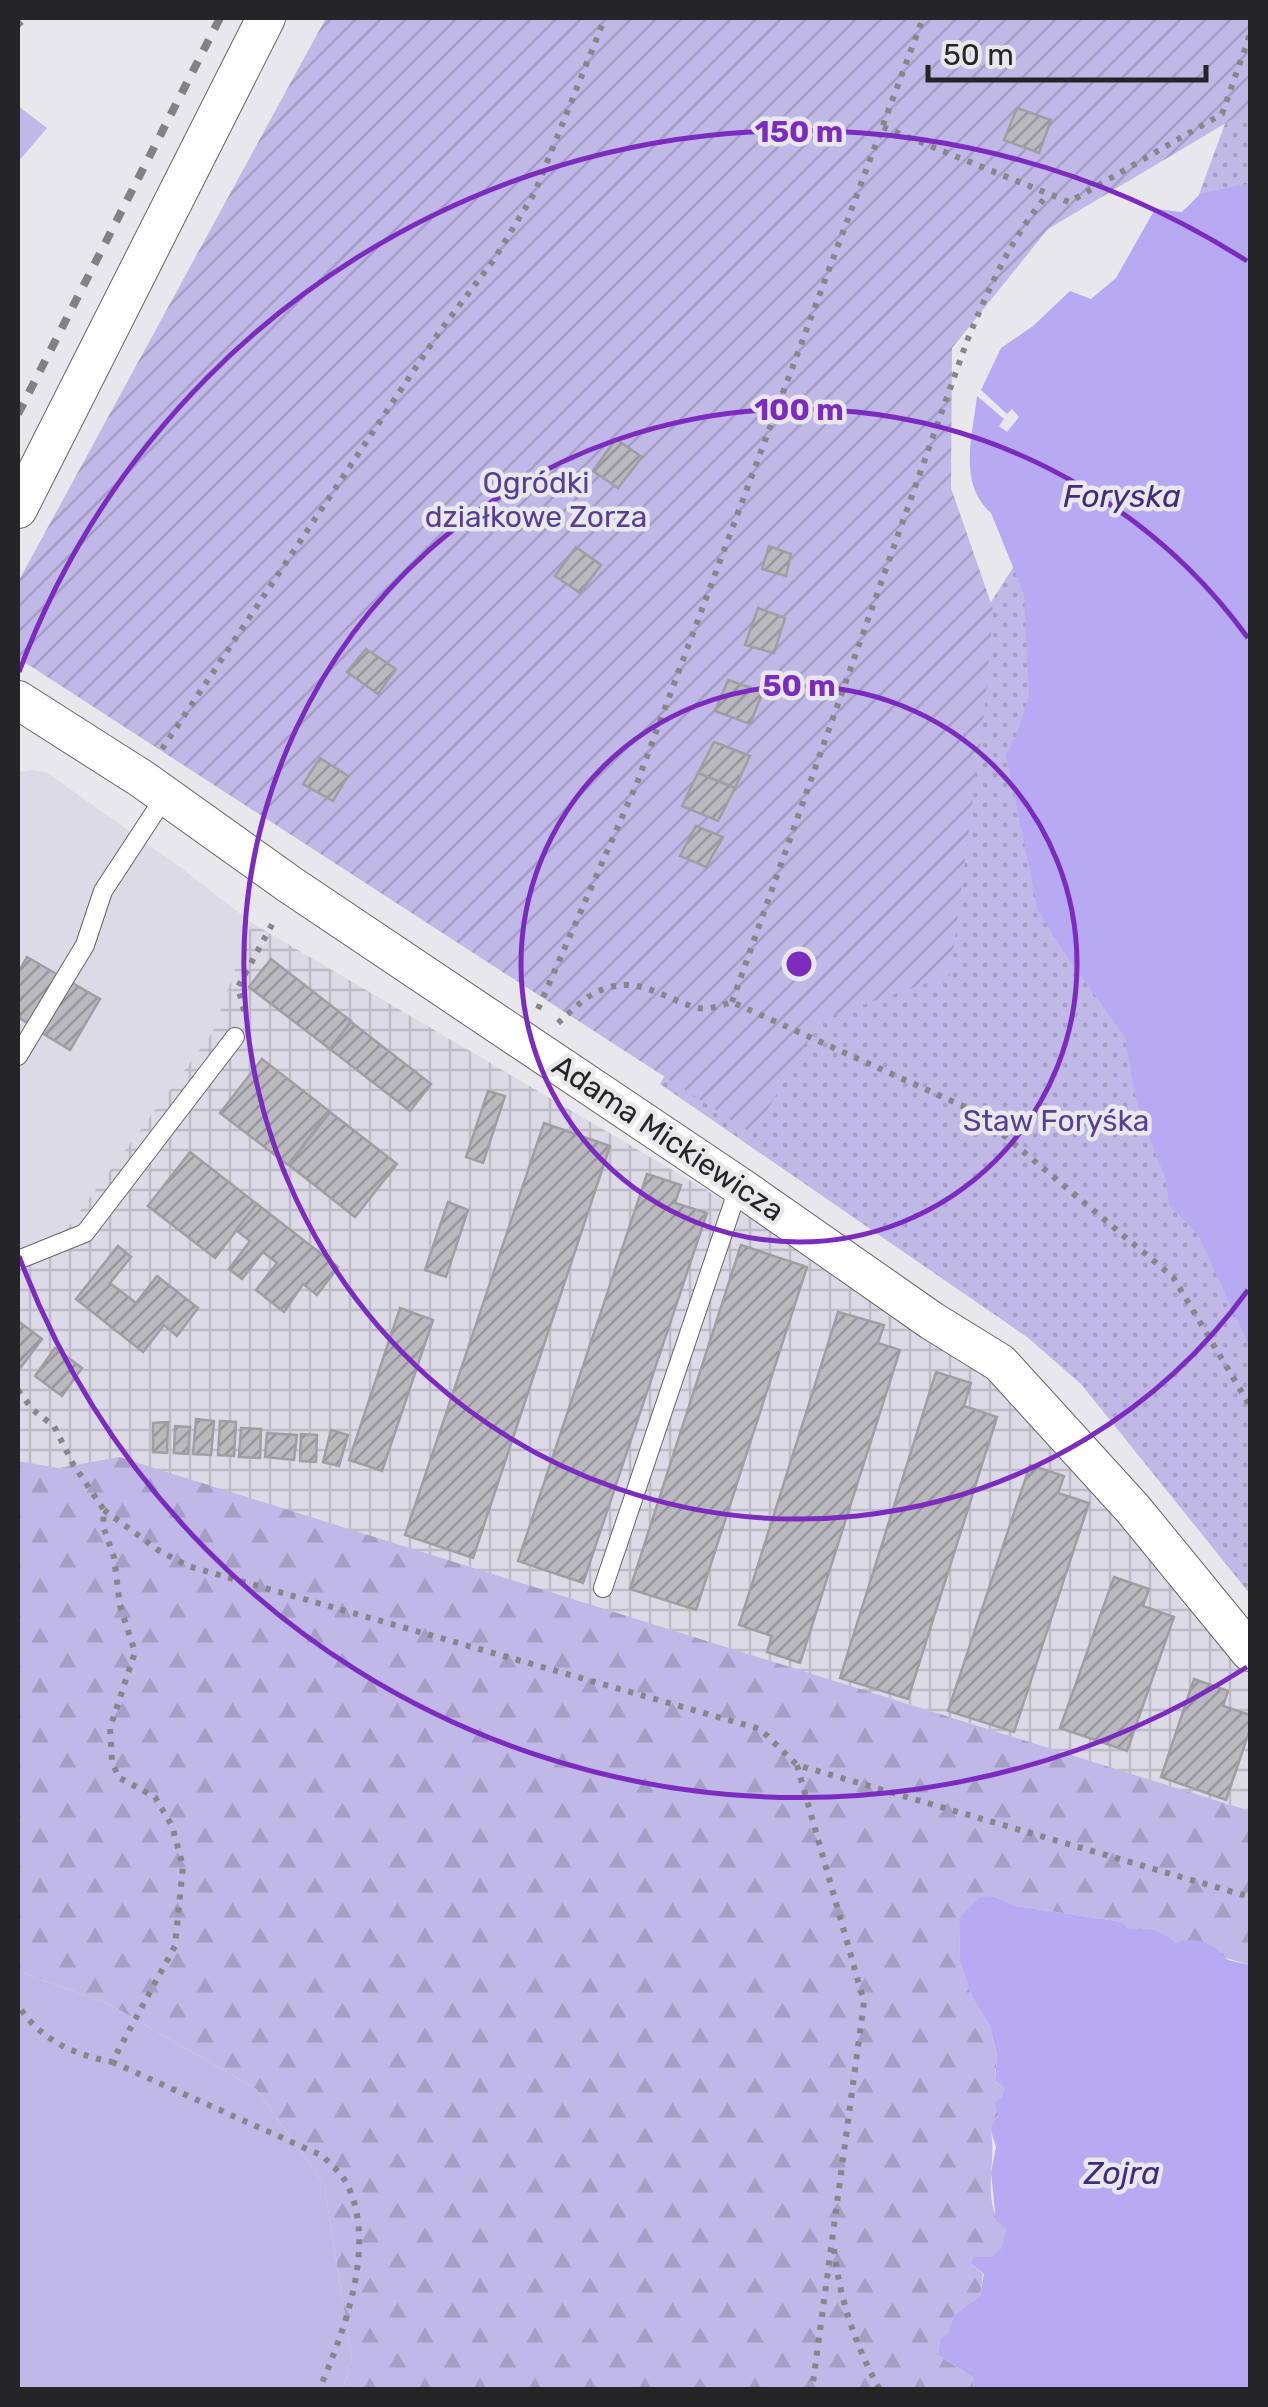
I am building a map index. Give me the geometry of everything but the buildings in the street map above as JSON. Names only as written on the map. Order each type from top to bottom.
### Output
[{"type":"street","points":[[18,509],[266,18]]},
{"type":"street","name":"Adama Mickiewicza","points":[[18,700],[154,787],[289,884],[1000,1364],[1133,1509],[1250,1652]]},
{"type":"lane","points":[[18,1056],[85,945],[104,891],[154,787]]},
{"type":"lane","points":[[18,1260],[86,1233],[240,1030]]},
{"type":"lane","points":[[603,1588],[738,1186]]},
{"type":"path","points":[[18,24],[26,18]]},
{"type":"path","points":[[154,787],[338,489],[440,331],[493,261],[535,192],[604,18]]},
{"type":"path","points":[[538,1008],[637,783],[923,18]]},
{"type":"path","points":[[883,127],[1069,202],[1222,114],[1250,34]]},
{"type":"path","points":[[732,1002],[967,342],[1000,264],[1023,224],[1048,194]]},
{"type":"path","points":[[240,1030],[238,987],[270,932],[289,884]]},
{"type":"path","points":[[558,1023],[586,998],[620,986],[656,989],[695,1008],[732,1002],[976,1112],[1173,1277],[1250,1406]]},
{"type":"path","points":[[18,1390],[33,1410],[54,1426],[73,1464],[104,1510],[158,1550],[188,1566],[760,1729],[798,1766],[1250,1897]]},
{"type":"path","points":[[104,1510],[103,1526],[114,1557],[120,1606],[135,1652],[110,1728],[112,1760],[118,1778],[155,1797],[172,1826],[183,1866],[174,1946],[112,2062]]},
{"type":"path","points":[[798,1766],[864,2002],[812,2390]]},
{"type":"path","points":[[18,2005],[48,2039],[81,2056],[112,2062],[322,2156],[342,2176],[353,2198],[358,2252],[355,2283],[336,2349],[319,2390]]},
{"type":"path","points":[[833,2237],[839,2289],[850,2325],[880,2390]]},
{"type":"shaded area","points":[[18,772],[46,772],[252,923],[212,1033],[57,1242],[18,1251]]},
{"type":"shaded area","points":[[252,923],[766,1225],[991,1370],[1250,1672],[1250,1811],[119,1458],[59,1469],[18,1461],[18,1251],[57,1242],[212,1033]]},
{"type":"green space","name":"Ogródki działkowe Zorza","points":[[326,18],[1250,18],[1250,114],[1236,117],[1048,229],[952,348],[951,488],[993,609],[985,706],[950,975],[821,1019],[753,1134],[18,658],[18,582]]},
{"type":"green space","name":"Staw Foryśka","points":[[1250,56],[1250,1594],[1081,1384],[1027,1337],[660,1084],[737,951],[984,613],[1128,387]]},
{"type":"green space","points":[[18,106],[47,128],[18,162]]},
{"type":"green space","points":[[119,1457],[1250,1811],[1250,1965],[1128,1929],[1123,1922],[1016,1906],[993,1896],[959,1918],[960,1962],[972,1997],[990,2026],[997,2056],[995,2081],[1004,2087],[998,2115],[990,2128],[991,2194],[998,2219],[1006,2229],[1003,2248],[992,2257],[971,2264],[983,2274],[980,2296],[954,2315],[949,2333],[940,2340],[938,2355],[974,2378],[973,2389],[343,2389],[352,2359],[324,2184],[256,2089],[109,2004],[18,1971],[18,1461],[59,1468]]},
{"type":"green space","points":[[18,1971],[109,2004],[256,2089],[324,2184],[352,2359],[343,2389],[18,2389]]},
{"type":"water","name":"Foryska","points":[[1250,183],[1250,1348],[1198,1234],[1169,1205],[1166,1181],[1136,1100],[1125,1037],[1038,910],[1006,755],[1029,696],[1024,594],[991,513],[974,488],[970,458],[977,396],[1004,419],[999,426],[1007,432],[1019,417],[1012,409],[1007,414],[981,390],[1001,348],[1033,326],[1070,291],[1091,299],[1116,278],[1155,209],[1182,212],[1200,194]]},
{"type":"water","name":"Zojra","points":[[993,1896],[1016,1906],[1123,1922],[1128,1929],[1154,1930],[1175,1943],[1198,1941],[1211,1945],[1228,1960],[1250,1965],[1250,2389],[973,2389],[974,2378],[938,2355],[940,2340],[949,2332],[954,2315],[980,2296],[984,2274],[971,2264],[974,2257],[992,2257],[1002,2248],[1006,2229],[996,2220],[991,2173],[996,2147],[990,2128],[998,2115],[995,2103],[1002,2097],[1004,2087],[995,2081],[997,2056],[990,2026],[972,1997],[960,1962],[959,1918],[980,1897]]},
{"type":"railway","points":[[18,414],[220,18]]}]
